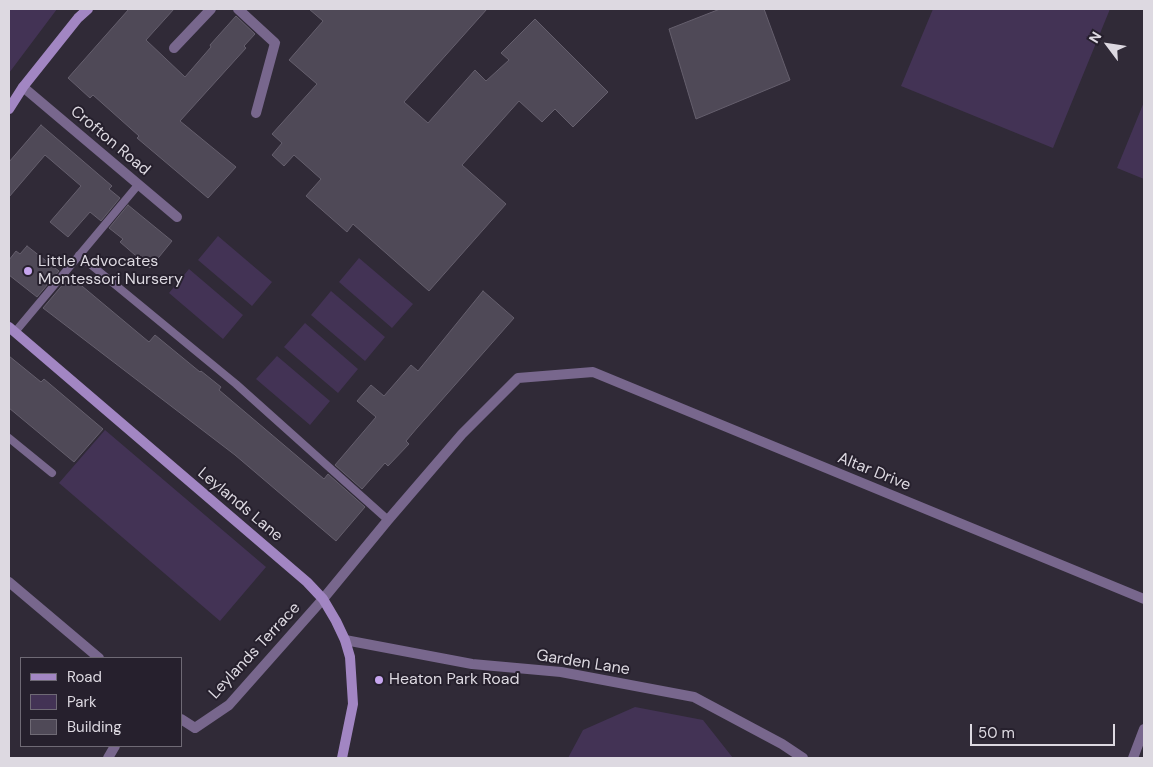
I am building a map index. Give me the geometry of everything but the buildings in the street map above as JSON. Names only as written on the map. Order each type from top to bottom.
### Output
[{"type":"street","points":[[10,102],[78,18],[88,9]]},
{"type":"street","points":[[174,48],[211,9]]},
{"type":"street","points":[[238,9],[275,43],[256,113]]},
{"type":"street","name":"Crofton Road","points":[[23,87],[177,217]]},
{"type":"street","name":"Leylands Lane","points":[[12,329],[306,582],[323,599],[336,620],[350,657],[353,704],[342,758]]},
{"type":"street","name":"Altar Drive","points":[[388,520],[462,434],[518,378],[593,372],[1144,599]]},
{"type":"street","points":[[323,599],[388,520]]},
{"type":"street","points":[[9,582],[98,657]]},
{"type":"street","name":"Leylands Terrace","points":[[182,720],[195,728],[229,706],[323,599]]},
{"type":"street","name":"Garden Lane","points":[[345,640],[472,664],[561,672],[694,697],[782,744],[803,758]]},
{"type":"street","points":[[1133,758],[1144,728]]},
{"type":"street","points":[[108,758],[114,747]]},
{"type":"lane","points":[[12,329],[79,255],[138,185]]},
{"type":"lane","points":[[79,255],[236,384],[388,520]]},
{"type":"lane","points":[[9,438],[52,473]]},
{"type":"green space","points":[[9,9],[57,9],[9,73]]},
{"type":"green space","points":[[933,9],[1110,9],[1053,148],[901,86]]},
{"type":"green space","points":[[1144,102],[1144,179],[1117,168]]},
{"type":"green space","points":[[218,236],[272,282],[252,306],[198,260]]},
{"type":"green space","points":[[359,258],[413,304],[392,328],[339,282]]},
{"type":"green space","points":[[189,269],[243,315],[223,339],[169,293]]},
{"type":"green space","points":[[331,291],[385,337],[365,361],[311,315]]},
{"type":"green space","points":[[305,323],[358,369],[338,393],[284,347]]},
{"type":"green space","points":[[277,356],[330,401],[310,425],[256,379]]},
{"type":"green space","points":[[105,430],[266,567],[220,621],[59,483]]},
{"type":"green space","points":[[635,707],[703,720],[733,758],[568,758],[583,730]]},
{"type":"place","name":"Little Advocates Montessori Nursery","points":[[28,271]]},
{"type":"place","name":"Heaton Park Road","points":[[379,680]]}]
